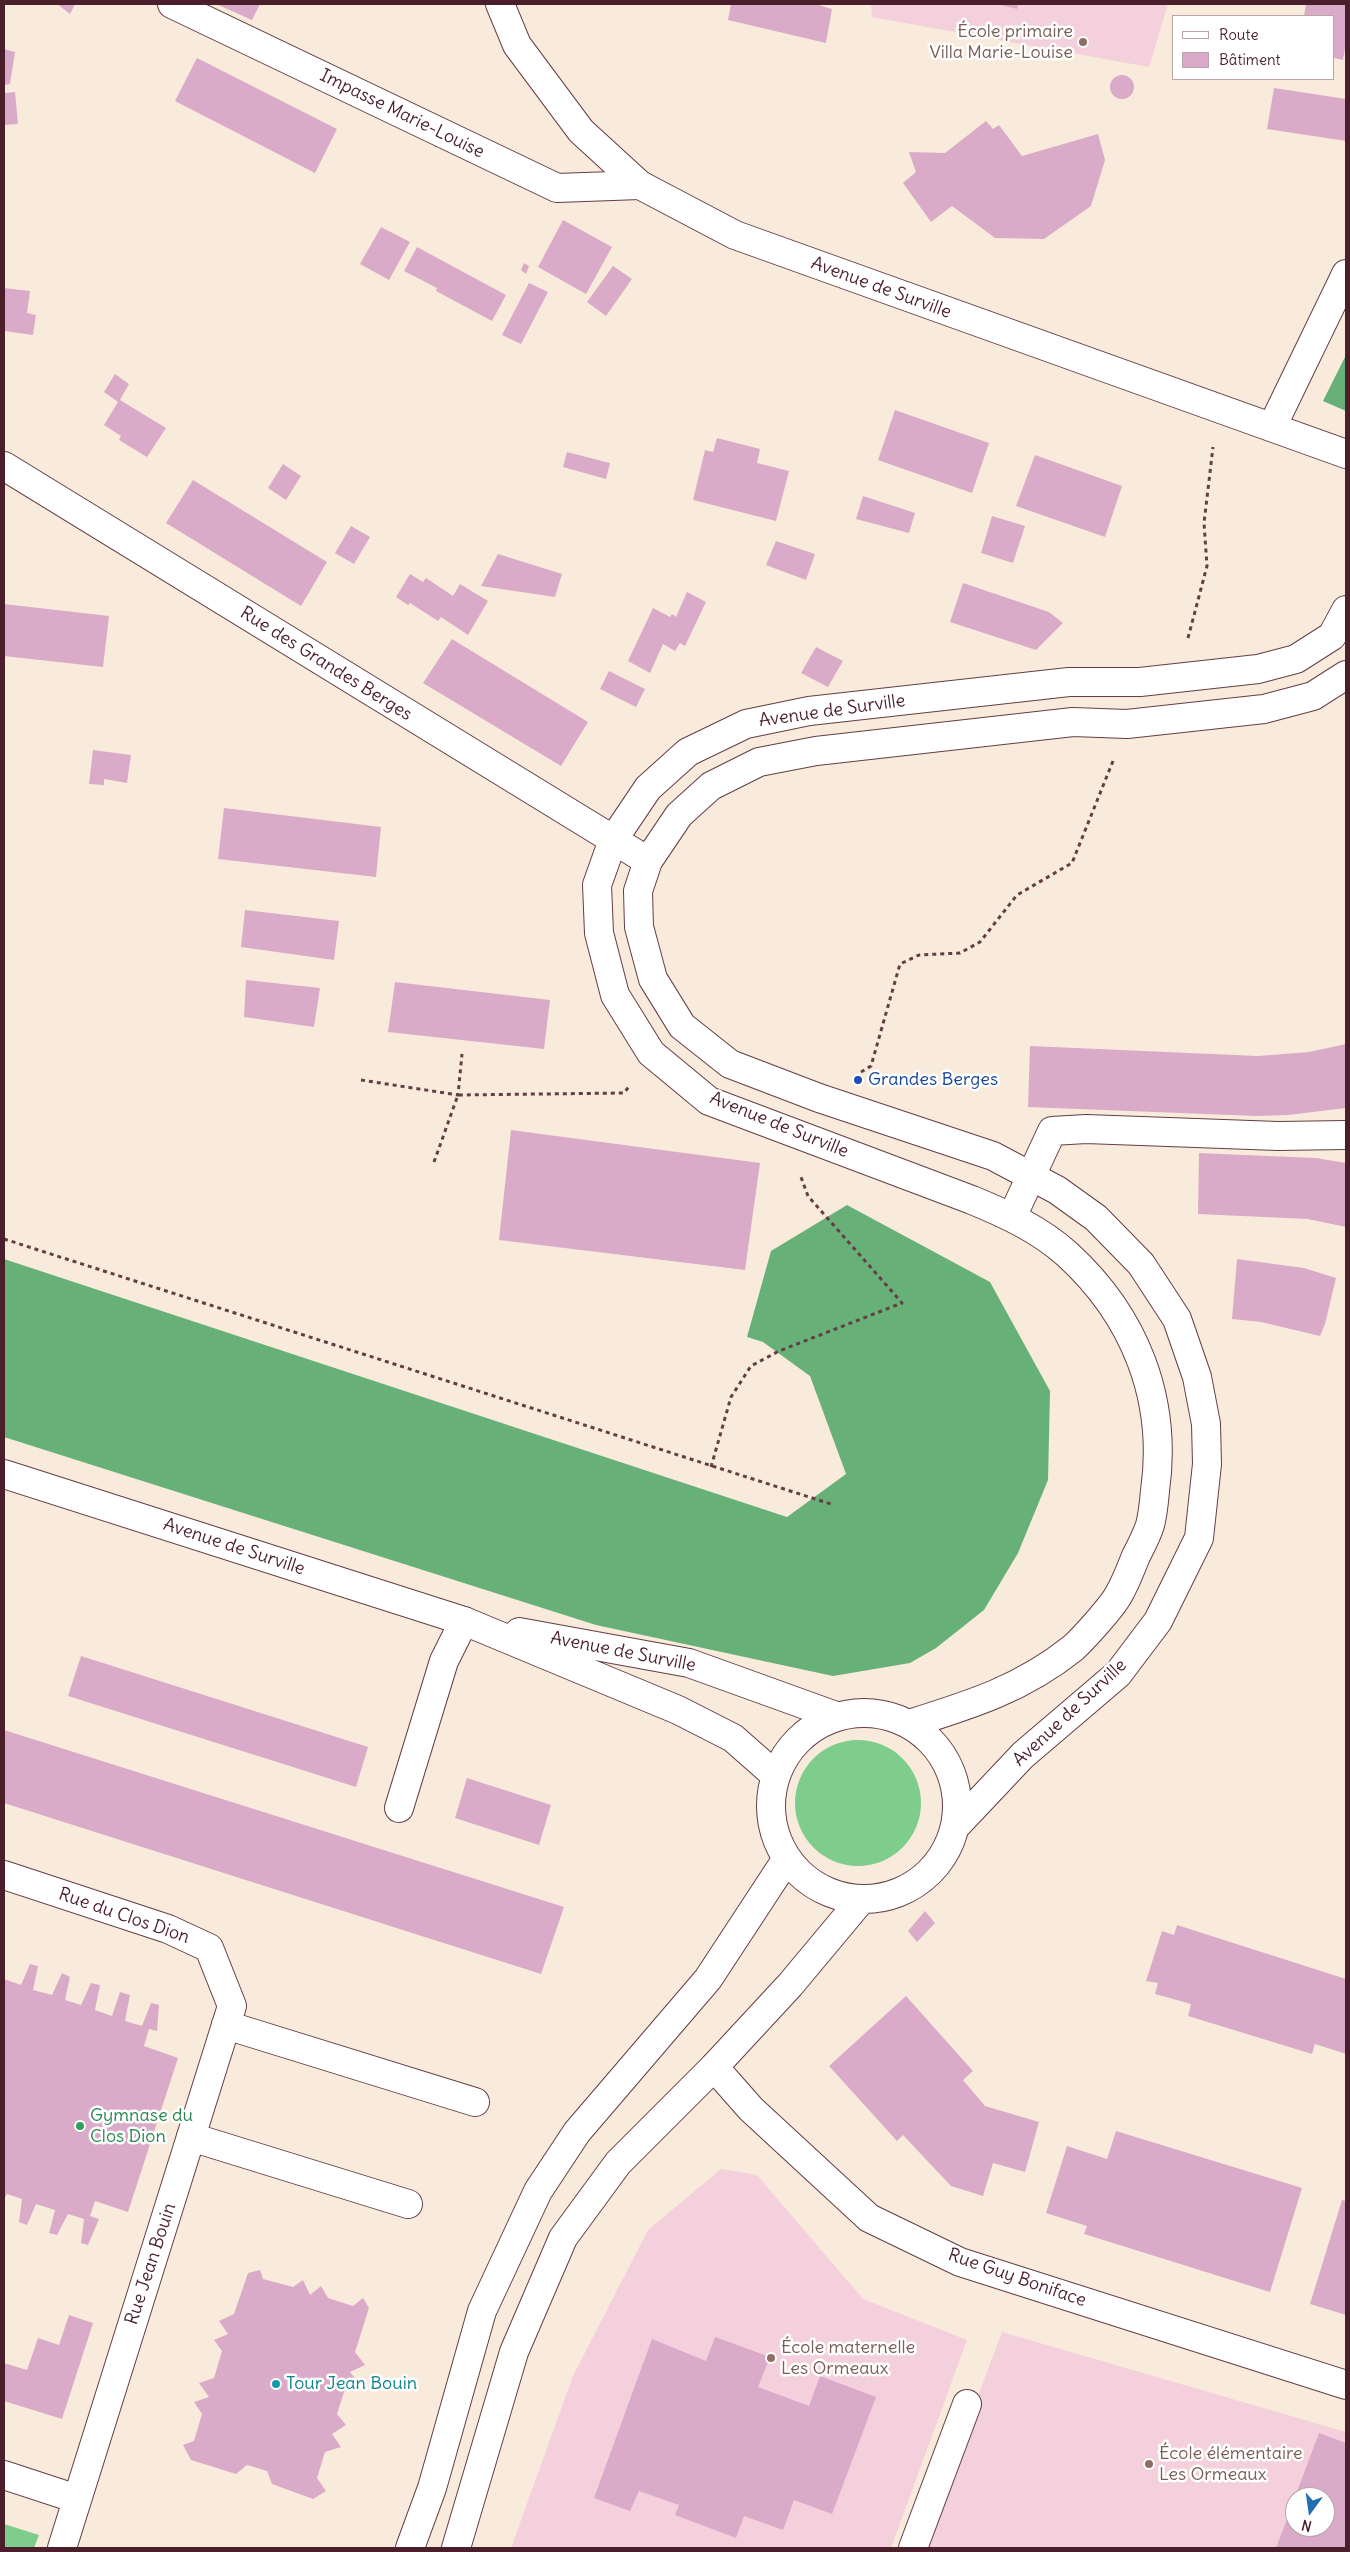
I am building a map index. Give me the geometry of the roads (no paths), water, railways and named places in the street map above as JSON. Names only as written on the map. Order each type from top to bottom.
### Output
[{"type":"street","name":"Impasse Marie-Louise","points":[[172,4],[557,188],[640,185]]},
{"type":"street","name":"Avenue de Surville","points":[[500,4],[517,45],[581,131],[640,185],[735,235],[855,280],[1222,408],[1346,454]]},
{"type":"street","points":[[1272,427],[1346,274]]},
{"type":"street","name":"Rue des Grandes Berges","points":[[4,466],[648,861]]},
{"type":"street","name":"Avenue de Surville","points":[[909,1724],[979,1703],[1035,1675],[1074,1647],[1119,1596],[1150,1525],[1159,1462],[1158,1424],[1148,1383],[1133,1338],[1103,1290],[1066,1253],[1012,1217],[709,1101],[651,1053],[615,995],[599,933],[597,885],[613,840],[648,788],[688,752],[746,724],[809,712],[1059,683],[1140,682],[1258,669],[1296,659],[1332,636],[1346,610]]},
{"type":"street","name":"Avenue de Surville","points":[[956,1826],[1023,1755],[1118,1674],[1158,1621],[1198,1538],[1207,1464],[1206,1424],[1197,1377],[1177,1319],[1141,1264],[1096,1218],[1056,1190],[993,1156],[819,1098],[730,1064],[682,1026],[653,979],[639,927],[638,891],[648,861],[679,815],[711,786],[759,762],[816,751],[1073,722],[1127,724],[1264,709],[1313,696],[1346,676]]},
{"type":"street","points":[[1012,1217],[1052,1132],[1086,1129],[1278,1136],[1346,1135]]},
{"type":"street","name":"Avenue de Surville","points":[[4,1474],[464,1621],[678,1710],[733,1738],[775,1775]]},
{"type":"street","name":"Avenue de Surville","points":[[464,1621],[689,1664],[836,1716]]},
{"type":"street","points":[[399,1808],[444,1661],[464,1621]]},
{"type":"street","name":"Avenue de Surville","points":[[861,1712],[886,1715],[909,1724],[933,1742],[949,1767],[957,1796],[956,1826],[944,1856],[922,1880],[893,1896],[861,1900],[832,1894],[807,1881],[786,1860],[773,1833],[769,1804],[775,1775],[788,1749],[810,1729],[836,1716],[861,1712]]},
{"type":"street","points":[[410,2548],[432,2488],[482,2311],[538,2190],[578,2132],[708,1979],[786,1860]]},
{"type":"street","name":"Rue du Clos Dion","points":[[4,1876],[168,1929],[209,1948],[224,1980]]},
{"type":"street","points":[[456,2548],[514,2352],[563,2238],[618,2163],[714,2067],[790,1985],[861,1900]]},
{"type":"street","name":"Rue Jean Bouin","points":[[62,2548],[232,2006],[224,1980]]},
{"type":"street","points":[[226,2025],[475,2102]]},
{"type":"street","name":"Rue Guy Boniface","points":[[714,2067],[751,2109],[869,2218],[960,2262],[1346,2385]]},
{"type":"street","points":[[191,2137],[408,2204]]},
{"type":"street","points":[[913,2548],[967,2404]]},
{"type":"street","points":[[4,2475],[77,2499]]},
{"type":"place","name":"École primaire Villa Marie-Louise","points":[[1083,42]]},
{"type":"place","name":"Grandes Berges","points":[[858,1080]]},
{"type":"place","name":"Gymnase du Clos Dion","points":[[80,2126]]},
{"type":"place","name":"École maternelle Les Ormeaux","points":[[771,2358]]},
{"type":"place","name":"Tour Jean Bouin","points":[[276,2384]]},
{"type":"place","name":"École élémentaire Les Ormeaux","points":[[1149,2464]]}]
